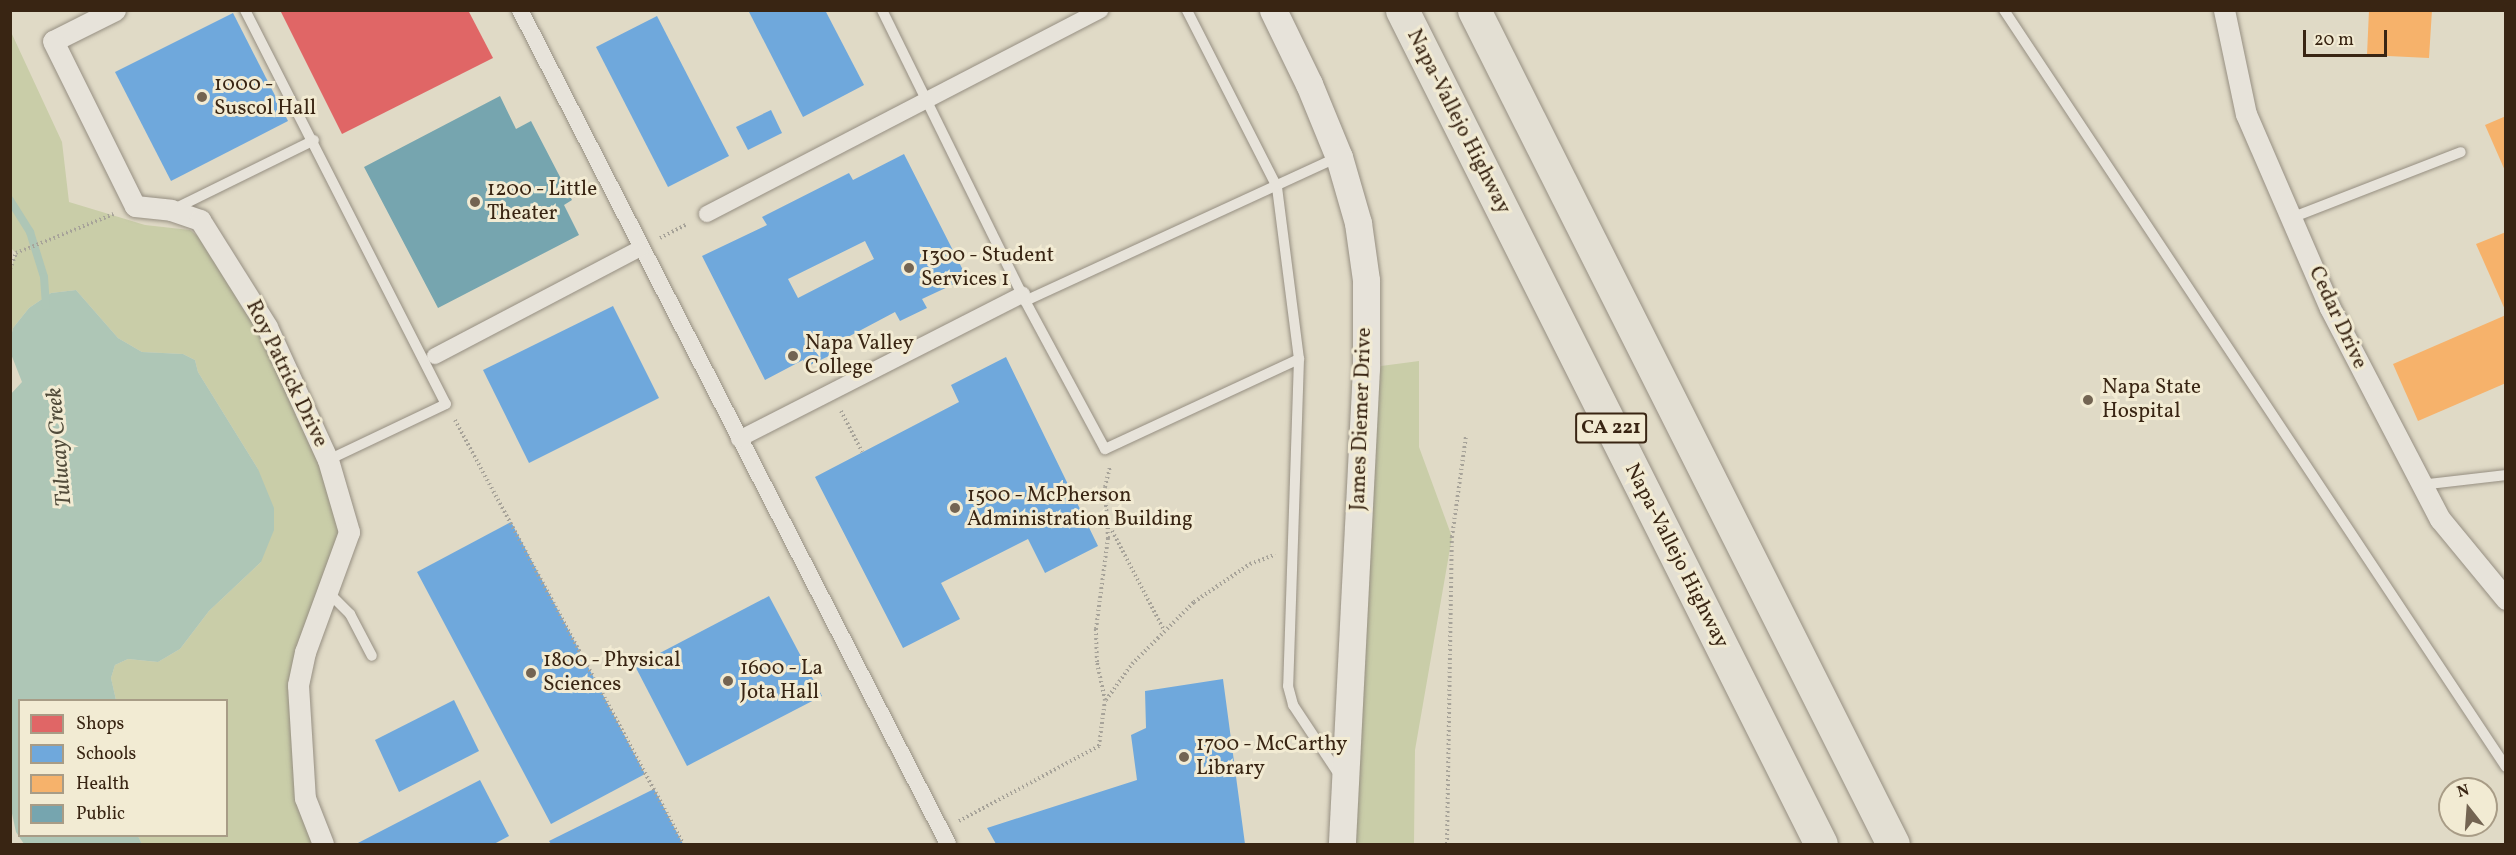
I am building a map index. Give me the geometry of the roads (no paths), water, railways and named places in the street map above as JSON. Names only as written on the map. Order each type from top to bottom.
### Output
[{"type":"main road","name":"Napa-Vallejo Highway","points":[[1402,10],[1821,844]]},
{"type":"main road","name":"CA 221","points":[[1474,10],[1893,844]]},
{"type":"street","name":"Roy Patrick Drive","points":[[115,10],[53,42],[135,206],[171,210],[200,220],[267,327],[328,460],[349,532],[329,593],[305,652],[298,685],[305,798],[323,844]]},
{"type":"street","points":[[520,10],[945,838]]},
{"type":"street","points":[[707,213],[1100,10]]},
{"type":"street","name":"James Diemer Drive","points":[[1273,10],[1309,84],[1339,157],[1363,251],[1366,307],[1342,844]]},
{"type":"street","name":"Cedar Drive","points":[[2224,10],[2246,114],[2331,309],[2420,485],[2440,519],[2505,598]]},
{"type":"street","points":[[435,356],[641,248]]},
{"type":"street","points":[[739,439],[831,391],[1023,298]]},
{"type":"lane","points":[[245,10],[314,140],[446,404],[328,460]]},
{"type":"lane","points":[[882,10],[1023,298],[1105,449],[1299,359]]},
{"type":"lane","points":[[1187,10],[1277,187],[1299,359],[1292,552],[1290,695],[1345,783]]},
{"type":"lane","points":[[2004,10],[2505,767]]},
{"type":"lane","points":[[171,210],[314,140]]},
{"type":"lane","points":[[2291,218],[2461,152]]},
{"type":"lane","points":[[1023,298],[1277,187],[1339,157]]},
{"type":"lane","points":[[2420,485],[2505,475]]},
{"type":"lane","points":[[329,593],[350,614],[372,656]]},
{"type":"water","points":[[76,290],[118,338],[142,352],[183,354],[195,360],[198,372],[258,469],[274,508],[274,530],[261,562],[209,611],[180,649],[158,662],[128,659],[115,665],[111,678],[116,699],[18,699],[18,835],[11,809],[10,395],[22,382],[11,354],[11,337],[13,328],[29,308],[51,293]]},
{"type":"water","points":[[19,837],[138,837],[142,844],[24,844]]},
{"type":"waterway","name":"Tulucay Creek","points":[[10,200],[30,232],[44,277],[46,306]]},
{"type":"place","name":"1000 - Suscol Hall","points":[[202,97]]},
{"type":"place","name":"1200 - Little Theater","points":[[475,202]]},
{"type":"place","name":"1300 - Student Services 1","points":[[909,268]]},
{"type":"place","name":"Napa Valley College","points":[[793,356]]},
{"type":"place","name":"Napa State Hospital","points":[[2088,400]]},
{"type":"place","name":"1500 - McPherson Administration Building","points":[[955,508]]},
{"type":"place","name":"1800 - Physical Sciences","points":[[531,673]]},
{"type":"place","name":"1600 - La Jota Hall","points":[[728,681]]},
{"type":"place","name":"1700 - McCarthy Library","points":[[1184,757]]}]
